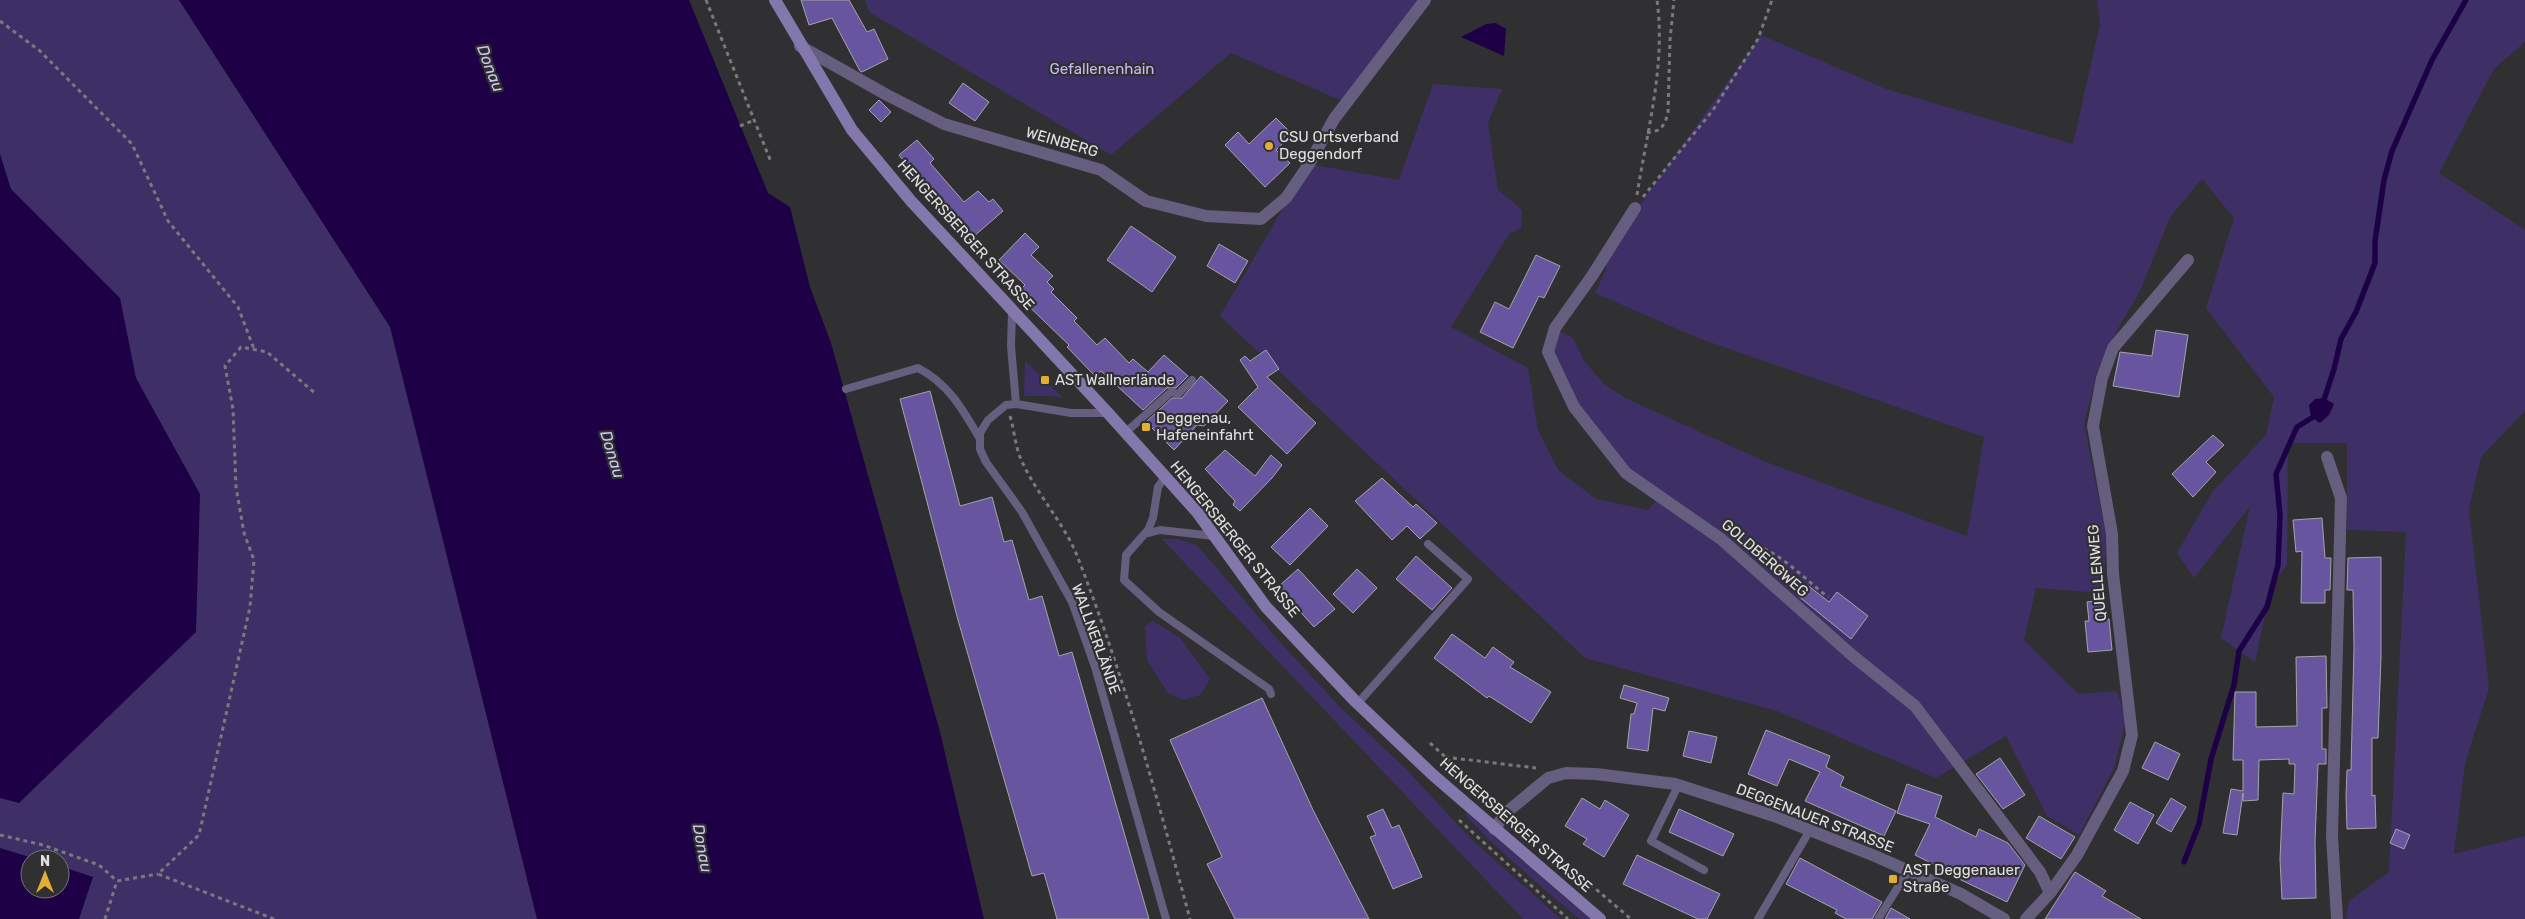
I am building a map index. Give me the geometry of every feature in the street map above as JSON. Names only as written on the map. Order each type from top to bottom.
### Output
[{"type":"main road","name":"HENGERSBERGER STRASSE","points":[[775,0],[800,46],[852,130],[911,201],[1012,312],[1108,413],[1196,512],[1266,607],[1358,703],[1494,829],[1600,919]]},
{"type":"street","name":"WEINBERG","points":[[800,46],[887,95],[944,124],[1101,170],[1146,201],[1206,216],[1261,218],[1286,198],[1309,164],[1334,118],[1425,0]]},
{"type":"street","name":"GOLDBERGWEG","points":[[1635,208],[1592,276],[1555,328],[1548,352],[1574,407],[1626,473],[1721,539],[1852,656],[1915,706],[1977,791],[2032,860],[2050,893]]},
{"type":"street","name":"QUELLENWEG","points":[[2050,893],[2077,855],[2123,771],[2132,735],[2113,574],[2112,534],[2093,426],[2102,378],[2113,348],[2188,260]]},
{"type":"street","points":[[2327,457],[2342,498],[2332,836],[2337,919]]},
{"type":"street","name":"DEGGENAUER STRASSE","points":[[1494,829],[1507,812],[1548,778],[1566,773],[1596,774],[1678,786],[1774,816],[1810,830],[1961,894],[2004,919]]},
{"type":"street","points":[[2026,919],[2050,893]]},
{"type":"lane","points":[[1012,312],[1016,404]]},
{"type":"lane","name":"WALLNERLÄNDE","points":[[846,389],[918,368],[933,376],[954,396],[980,439],[980,449],[986,462],[1022,512],[1072,602],[1095,667],[1166,919]]},
{"type":"lane","points":[[1126,433],[1171,392],[1178,394],[1192,380]]},
{"type":"lane","points":[[980,439],[980,433],[988,420],[1006,406],[1016,404],[1072,413],[1108,413]]},
{"type":"lane","points":[[1164,476],[1158,487],[1153,518],[1145,534],[1126,556],[1124,580],[1159,612],[1269,689],[1271,694]]},
{"type":"lane","points":[[1145,534],[1160,530],[1214,536]]},
{"type":"lane","points":[[1358,703],[1468,579],[1428,544]]},
{"type":"lane","points":[[1678,786],[1651,841],[1704,870]]},
{"type":"lane","points":[[1758,919],[1810,830]]},
{"type":"lane","points":[[1878,919],[1908,871]]},
{"type":"path","points":[[706,0],[771,162]]},
{"type":"path","points":[[1635,208],[1658,70],[1660,24],[1657,0]]},
{"type":"path","points":[[1647,133],[1659,130],[1665,123],[1668,112],[1670,40],[1674,0]]},
{"type":"path","points":[[1635,208],[1713,110],[1758,39],[1772,0]]},
{"type":"path","points":[[0,21],[40,51],[132,144],[168,221],[238,307],[254,349]]},
{"type":"path","points":[[740,126],[754,120]]},
{"type":"path","points":[[158,874],[199,835],[250,607],[254,560],[244,533],[236,487],[234,408],[225,366],[241,347],[267,352],[316,394]]},
{"type":"path","points":[[1015,431],[1020,456],[1056,519],[1072,542],[1101,618],[1165,823],[1190,919]]},
{"type":"path","points":[[1721,539],[1743,541],[1758,545],[1800,572],[1828,597]]},
{"type":"path","points":[[1430,743],[1631,919]]},
{"type":"path","points":[[1444,757],[1540,769]]},
{"type":"path","points":[[1452,814],[1568,919]]},
{"type":"path","points":[[0,835],[43,845],[99,865],[117,882]]},
{"type":"path","points":[[117,882],[158,874],[274,919]]},
{"type":"path","points":[[105,919],[117,882]]},
{"type":"green space","points":[[0,0],[179,0],[390,326],[537,919],[0,919]]},
{"type":"green space","name":"Gefallenenhain","points":[[865,0],[1426,0],[1347,103],[1231,53],[1111,155],[869,12]]},
{"type":"green space","points":[[2097,0],[2525,0],[2525,42],[2494,69],[2439,173],[2525,230],[2525,411],[2481,457],[2469,509],[2489,688],[2465,763],[2454,854],[2525,836],[2525,919],[2346,919],[2349,901],[2389,872],[2406,532],[2347,530],[2347,443],[2288,443],[2287,565],[2272,584],[2255,662],[2221,638],[2250,506],[2194,578],[2177,553],[2213,491],[2266,435],[2274,397],[2206,308],[2234,218],[2202,179],[2170,217],[2140,291],[2119,327],[2097,372],[2084,424],[2107,540],[2102,593],[2036,588],[2024,640],[2078,694],[2117,691],[2126,720],[2114,768],[2079,835],[2047,816],[2006,736],[1936,778],[1777,711],[1585,658],[1220,316],[1309,164],[1399,180],[1433,84],[1502,89],[1488,123],[1498,190],[1522,210],[1521,228],[1509,234],[1451,327],[1528,368],[1538,430],[1558,470],[1596,499],[1648,510],[1661,496],[1628,472],[1576,406],[1549,352],[1557,330],[1573,338],[1584,361],[1604,384],[1625,398],[1766,462],[1967,536],[1984,437],[1698,338],[1595,293],[1606,270],[1605,260],[1637,209],[1761,35],[1886,89],[2073,144],[2100,24]]},
{"type":"green space","points":[[1025,361],[1063,398],[1024,396]]},
{"type":"green space","points":[[1162,539],[1177,539],[1197,545],[1279,641],[1340,707],[1405,768],[1471,839],[1561,919],[1523,919]]},
{"type":"green space","points":[[1153,621],[1180,638],[1210,679],[1200,695],[1183,700],[1168,693],[1147,660],[1145,626]]},
{"type":"green space","points":[[1467,813],[1590,919],[1580,919],[1536,882],[1465,815]]},
{"type":"water","name":"Donau","points":[[179,0],[689,0],[768,193],[790,207],[810,287],[831,343],[940,732],[984,919],[537,919],[390,327]]},
{"type":"water","points":[[1496,23],[1506,29],[1504,56],[1461,37],[1486,24]]},
{"type":"water","points":[[0,154],[11,189],[120,298],[136,378],[200,494],[196,632],[19,803],[0,798]]},
{"type":"water","points":[[2324,398],[2334,404],[2329,415],[2320,423],[2311,417],[2309,405],[2315,399]]},
{"type":"water","points":[[0,848],[20,854],[20,899],[70,899],[70,869],[93,877],[79,919],[0,919]]},
{"type":"building","points":[[801,0],[849,0],[867,32],[874,29],[888,59],[862,72],[860,71],[832,18],[809,25]]},
{"type":"building","points":[[963,83],[989,102],[975,121],[949,103]]},
{"type":"building","points":[[879,100],[891,112],[881,122],[869,110]]},
{"type":"building","points":[[1276,118],[1292,134],[1276,150],[1290,163],[1265,187],[1225,145],[1238,132],[1249,144]]},
{"type":"building","points":[[917,140],[934,159],[930,163],[964,202],[978,191],[989,202],[993,199],[1003,211],[973,237],[944,206],[941,209],[899,155]]},
{"type":"building","points":[[1131,226],[1176,257],[1152,292],[1107,260]]},
{"type":"building","points":[[1025,233],[1039,247],[1031,255],[1053,276],[1047,282],[1054,289],[1051,292],[1077,318],[1074,321],[1097,345],[1105,338],[1129,363],[1133,359],[1148,372],[1164,355],[1188,376],[1176,388],[1167,388],[1143,410],[1101,371],[1095,376],[1067,347],[1069,345],[1016,294],[1025,285],[999,260]]},
{"type":"building","points":[[1219,244],[1248,261],[1235,283],[1207,266]]},
{"type":"building","points":[[1536,255],[1560,266],[1544,298],[1539,296],[1513,348],[1480,332],[1495,302],[1509,309]]},
{"type":"building","points":[[2156,330],[2188,335],[2179,397],[2113,386],[2120,352],[2152,356]]},
{"type":"building","points":[[1266,350],[1279,369],[1267,377],[1316,423],[1287,454],[1238,407],[1258,387],[1240,360],[1245,356],[1250,361]]},
{"type":"building","points":[[1201,376],[1228,401],[1204,426],[1197,425],[1174,450],[1146,422],[1172,398],[1182,398]]},
{"type":"building","points":[[930,391],[960,506],[992,497],[1004,542],[1012,540],[1029,600],[1042,596],[1059,656],[1072,652],[1149,919],[1057,919],[1044,873],[1032,876],[958,620],[900,399]]},
{"type":"building","points":[[2213,435],[2224,445],[2206,462],[2216,472],[2193,497],[2172,474]]},
{"type":"building","points":[[1225,450],[1255,476],[1271,455],[1282,465],[1240,511],[1233,505],[1235,501],[1205,469]]},
{"type":"building","points":[[1382,478],[1413,507],[1416,504],[1437,523],[1420,539],[1407,526],[1392,540],[1355,501]]},
{"type":"building","points":[[1310,508],[1328,526],[1290,565],[1271,547]]},
{"type":"building","points":[[2322,518],[2325,558],[2331,558],[2330,590],[2325,590],[2325,603],[2301,603],[2302,551],[2296,552],[2293,520]]},
{"type":"building","points":[[1416,556],[1452,588],[1432,610],[1396,579]]},
{"type":"building","points":[[2381,557],[2381,657],[2378,738],[2372,738],[2372,796],[2375,795],[2376,828],[2347,829],[2347,770],[2351,770],[2354,647],[2353,590],[2347,590],[2348,558]]},
{"type":"building","points":[[1298,569],[1335,609],[1314,627],[1278,587]]},
{"type":"building","points":[[1357,569],[1377,588],[1353,613],[1333,594]]},
{"type":"building","points":[[1806,584],[1829,602],[1837,592],[1868,616],[1851,639],[1797,595]]},
{"type":"building","points":[[2102,600],[2104,620],[2109,619],[2112,650],[2088,652],[2085,621],[2089,621],[2087,602]]},
{"type":"building","points":[[1452,634],[1485,658],[1493,647],[1514,662],[1510,667],[1551,692],[1531,723],[1489,696],[1487,698],[1434,658]]},
{"type":"building","points":[[2326,656],[2327,708],[2322,708],[2322,749],[2326,749],[2326,764],[2318,764],[2315,842],[2316,898],[2282,899],[2280,859],[2283,793],[2294,794],[2295,764],[2289,764],[2289,759],[2259,760],[2258,800],[2243,801],[2243,793],[2237,835],[2223,833],[2231,789],[2243,791],[2243,760],[2233,760],[2235,692],[2256,692],[2256,727],[2297,726],[2296,657]]},
{"type":"building","points":[[1624,685],[1669,698],[1665,711],[1653,708],[1648,751],[1627,748],[1631,714],[1634,714],[1637,703],[1620,698]]},
{"type":"building","points":[[1262,698],[1313,810],[1369,919],[1235,919],[1207,864],[1222,857],[1170,740]]},
{"type":"building","points":[[1766,730],[1830,756],[1826,767],[1844,777],[1840,786],[1896,811],[1884,836],[1805,801],[1820,772],[1789,759],[1777,786],[1748,774]]},
{"type":"building","points":[[1689,731],[1717,737],[1711,763],[1683,756]]},
{"type":"building","points":[[2155,742],[2180,754],[2168,780],[2142,768]]},
{"type":"building","points":[[2000,758],[2025,795],[2003,809],[1976,774]]},
{"type":"building","points":[[1907,784],[1942,796],[1935,817],[1976,837],[1979,829],[2008,843],[2025,865],[2007,902],[1934,867],[1935,865],[1915,855],[1930,824],[1897,813]]},
{"type":"building","points":[[1582,798],[1600,809],[1605,800],[1629,815],[1604,857],[1583,844],[1587,839],[1565,826]]},
{"type":"building","points":[[2171,798],[2186,807],[2171,832],[2156,823]]},
{"type":"building","points":[[2130,802],[2154,815],[2138,844],[2114,830]]},
{"type":"building","points":[[1383,809],[1392,828],[1399,825],[1422,877],[1393,889],[1370,837],[1376,835],[1367,816]]},
{"type":"building","points":[[1679,809],[1734,834],[1723,856],[1669,832]]},
{"type":"building","points":[[2039,816],[2075,837],[2061,859],[2026,838]]},
{"type":"building","points":[[2396,829],[2410,835],[2404,849],[2390,843]]},
{"type":"building","points":[[1637,855],[1720,894],[1707,919],[1698,919],[1623,884]]},
{"type":"building","points":[[1800,858],[1882,902],[1872,919],[1846,919],[1835,913],[1837,910],[1786,884]]},
{"type":"building","points":[[2075,872],[2106,891],[2102,896],[2141,919],[2045,919]]},
{"type":"building","points":[[1891,908],[1910,919],[1885,919]]},
{"type":"waterway","points":[[2322,406],[2341,339],[2356,312],[2375,263],[2375,241],[2384,180],[2392,151],[2432,60],[2466,0]]},
{"type":"waterway","points":[[2184,862],[2199,824],[2211,759],[2234,685],[2239,651],[2267,607],[2278,565],[2280,515],[2276,474],[2297,427],[2318,414]]},
{"type":"place","name":"CSU Ortsverband Deggendorf","points":[[1269,146]]},
{"type":"place","name":"AST Wallnerlände","points":[[1045,380]]},
{"type":"place","name":"Deggenau, Hafeneinfahrt","points":[[1146,427]]},
{"type":"place","name":"AST Deggenauer Straße","points":[[1893,879]]}]
